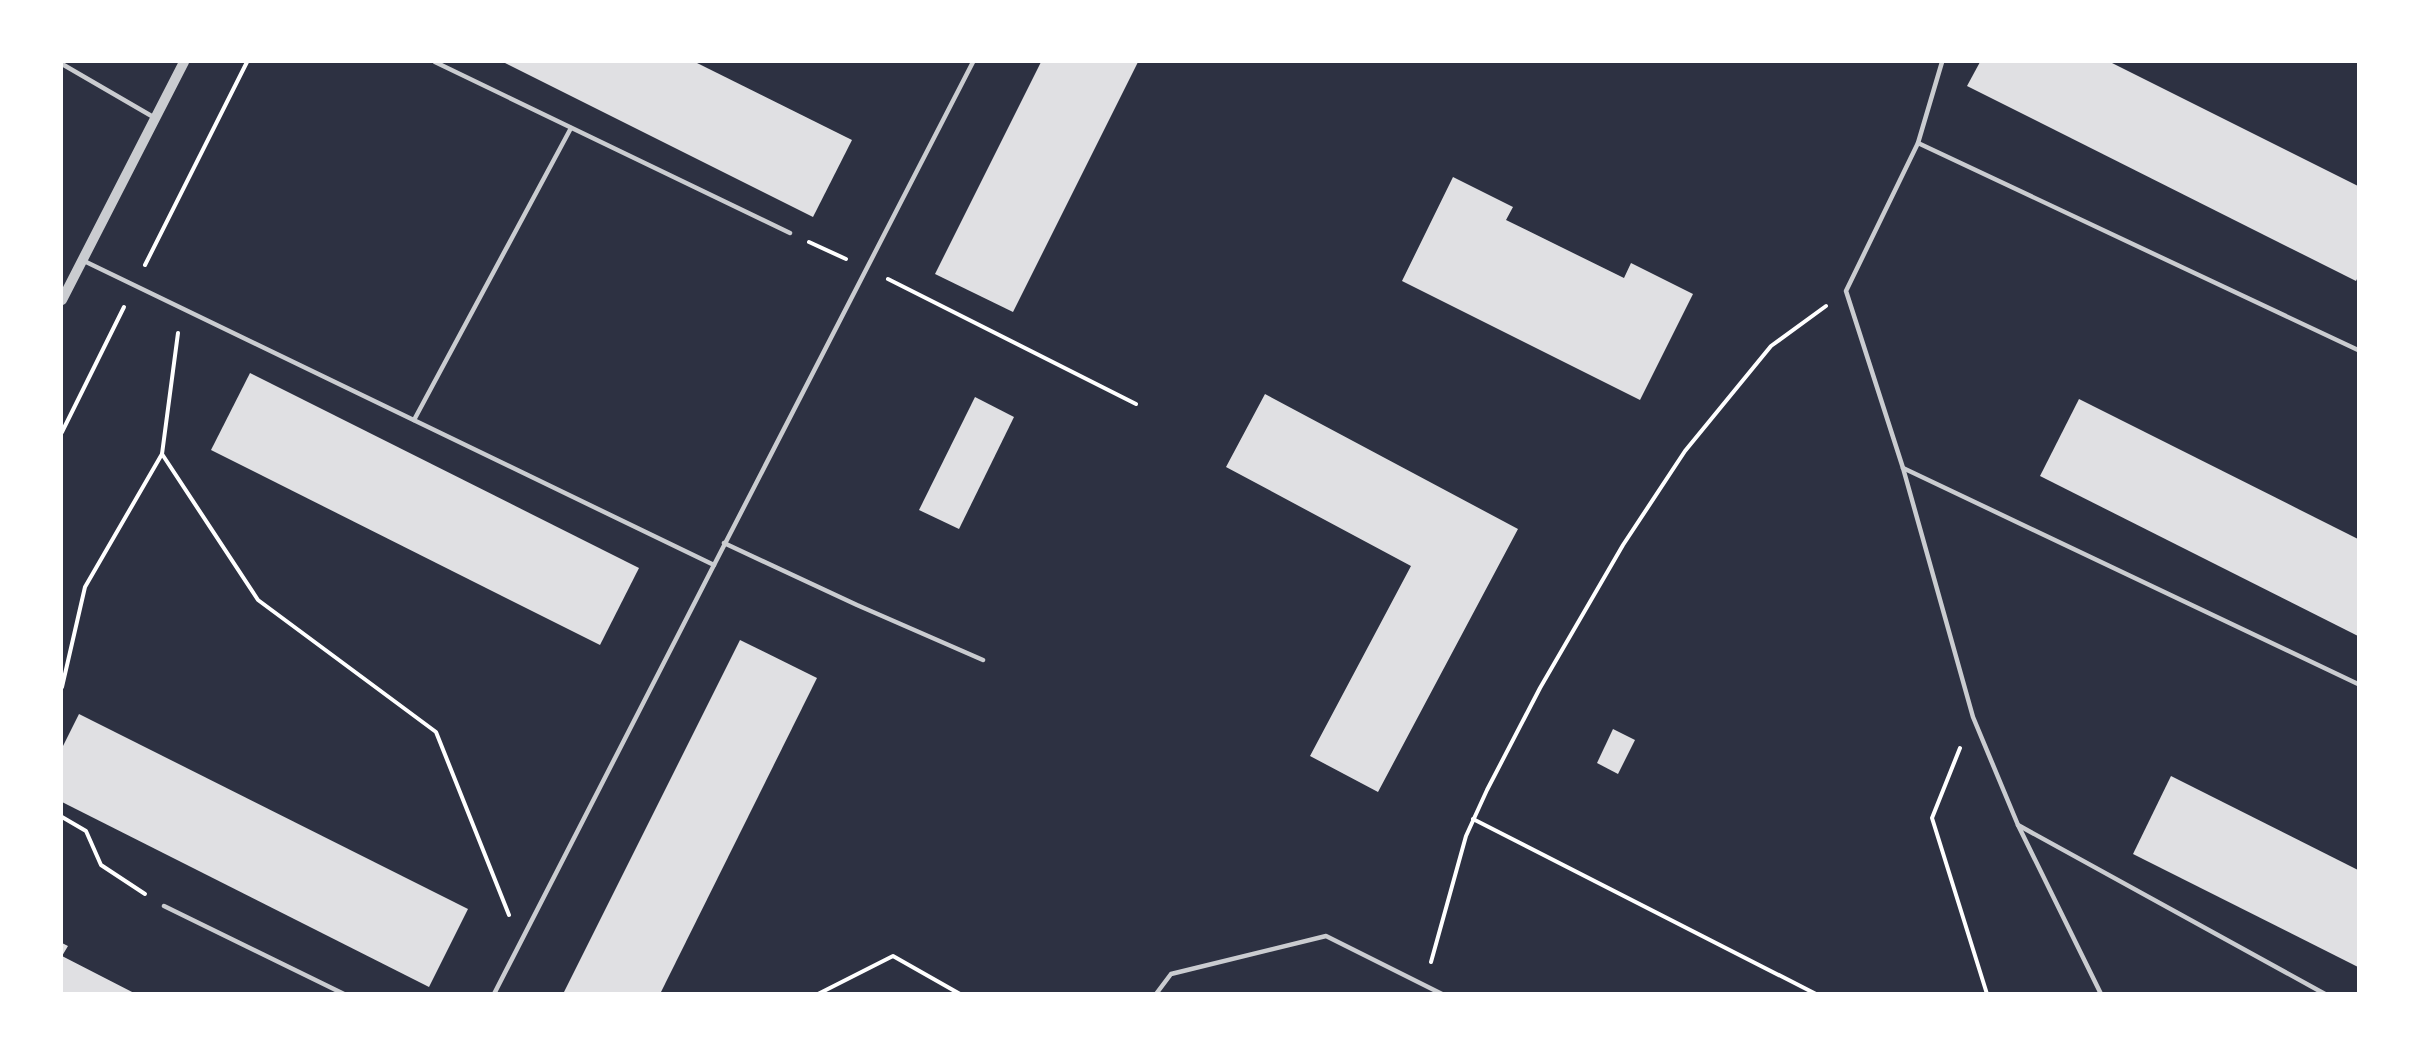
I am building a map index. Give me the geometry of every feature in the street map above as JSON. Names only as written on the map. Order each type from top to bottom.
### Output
[{"type":"street","points":[[62,300],[184,62]]},
{"type":"lane","points":[[435,62],[790,233]]},
{"type":"lane","points":[[494,993],[973,62]]},
{"type":"lane","points":[[1942,62],[1918,143],[1846,291],[1903,468],[1973,717],[2018,825],[2101,993]]},
{"type":"lane","points":[[62,64],[156,119]]},
{"type":"lane","points":[[414,420],[571,128]]},
{"type":"lane","points":[[1918,143],[2358,350]]},
{"type":"lane","points":[[82,260],[714,565]]},
{"type":"lane","points":[[1903,468],[2358,684]]},
{"type":"lane","points":[[724,543],[983,660]]},
{"type":"lane","points":[[2018,825],[2325,993]]},
{"type":"lane","points":[[164,906],[344,993]]},
{"type":"lane","points":[[1156,993],[1171,974],[1326,936],[1442,993]]},
{"type":"path","points":[[62,432],[247,62]]},
{"type":"path","points":[[790,233],[866,268],[1136,404]]},
{"type":"path","points":[[1425,985],[1466,836],[1473,819],[1540,687],[1623,545],[1685,451],[1771,346],[1846,291]]},
{"type":"path","points":[[62,687],[85,587],[162,454],[181,309]]},
{"type":"path","points":[[162,454],[258,600],[436,732],[520,942]]},
{"type":"path","points":[[1973,717],[1932,818],[1988,993]]},
{"type":"path","points":[[62,817],[86,831],[101,865],[164,906]]},
{"type":"path","points":[[1473,819],[1816,993]]},
{"type":"path","points":[[818,993],[893,956],[960,993]]},
{"type":"building","points":[[503,62],[695,62],[852,140],[813,217]]},
{"type":"building","points":[[1041,62],[1138,62],[1013,312],[935,274]]},
{"type":"building","points":[[1980,62],[2110,62],[2358,186],[2358,277],[2356,281],[1967,86]]},
{"type":"building","points":[[1453,177],[1513,207],[1506,220],[1624,278],[1631,263],[1693,294],[1640,400],[1402,281]]},
{"type":"building","points":[[250,373],[639,568],[600,645],[211,450]]},
{"type":"building","points":[[1265,394],[1518,529],[1378,792],[1310,756],[1411,566],[1226,467]]},
{"type":"building","points":[[975,397],[1014,417],[959,529],[919,510]]},
{"type":"building","points":[[2079,399],[2358,539],[2358,636],[2040,476]]},
{"type":"building","points":[[740,640],[817,678],[660,994],[563,994]]},
{"type":"building","points":[[79,714],[468,909],[429,987],[62,802],[62,748]]},
{"type":"building","points":[[1613,729],[1635,740],[1618,774],[1597,763]]},
{"type":"building","points":[[2171,776],[2358,870],[2358,967],[2133,854]]},
{"type":"building","points":[[62,943],[68,946],[62,956]]},
{"type":"building","points":[[62,956],[136,994],[62,994]]}]
